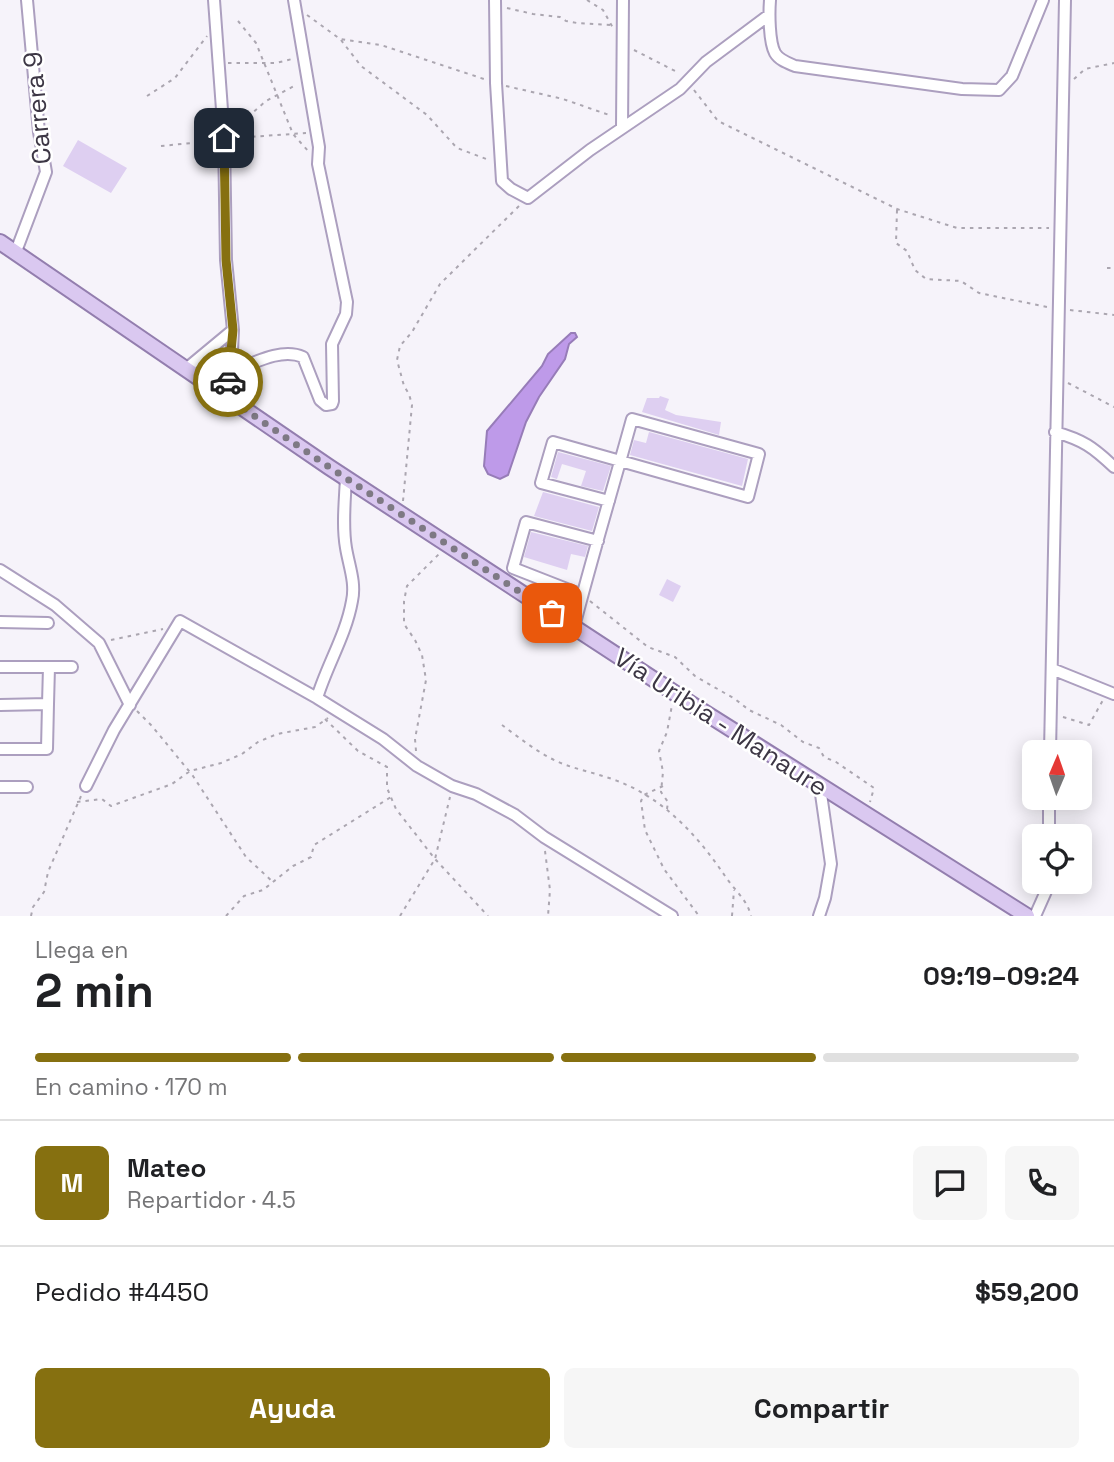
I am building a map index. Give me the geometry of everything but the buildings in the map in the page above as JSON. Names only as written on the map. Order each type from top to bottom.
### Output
[{"type":"main road","name":"Vía Uribia - Manaure","points":[[0,242],[346,478],[820,787],[866,813],[1027,916]]},
{"type":"street","name":"Carrera 9","points":[[15,254],[46,172],[38,132],[27,0]]},
{"type":"street","points":[[214,0],[224,138],[226,260],[233,330],[231,372],[225,396]]},
{"type":"street","points":[[622,0],[622,124]]},
{"type":"street","points":[[770,0],[769,15],[775,53],[795,66],[962,89],[999,90],[1012,76],[1043,0]]},
{"type":"street","points":[[1050,740],[1065,0]]},
{"type":"street","points":[[231,372],[266,359],[296,353],[303,357],[320,400],[326,405],[332,404],[332,344],[346,314],[347,302],[318,164],[320,147],[294,3]]},
{"type":"street","points":[[495,3],[496,83],[502,181],[528,198],[622,124],[688,82],[706,62],[769,15]]},
{"type":"street","points":[[186,369],[233,330]]},
{"type":"street","points":[[574,627],[582,595],[598,541],[609,501],[620,461],[632,419],[759,454],[748,497],[620,461],[553,442],[541,483],[609,501]]},
{"type":"street","points":[[1055,432],[1080,439],[1094,447],[1114,467]]},
{"type":"street","points":[[317,698],[353,600],[353,576],[345,535],[346,478]]},
{"type":"street","points":[[582,595],[513,568],[526,522],[598,541]]},
{"type":"street","points":[[0,569],[55,605],[99,643],[130,705]]},
{"type":"street","points":[[86,786],[114,730],[180,621],[345,713],[417,766],[452,786],[476,794],[515,815],[544,837],[672,916]]},
{"type":"street","points":[[0,622],[48,623]]},
{"type":"street","points":[[0,667],[72,667]]},
{"type":"street","points":[[0,749],[47,749],[49,667]]},
{"type":"street","points":[[1052,669],[1109,693]]},
{"type":"street","points":[[0,705],[48,704]]},
{"type":"street","points":[[0,787],[27,787]]},
{"type":"street","points":[[819,916],[831,864],[820,787]]},
{"type":"street","points":[[1035,916],[1046,894]]},
{"type":"path","points":[[587,0],[603,10],[616,35],[622,36]]},
{"type":"path","points":[[294,3],[340,39],[362,66],[426,115],[457,148],[500,164]]},
{"type":"path","points":[[495,3],[533,14],[559,17],[566,21],[611,25],[622,36],[627,48],[674,69],[688,82],[718,121],[897,209],[957,228],[1060,228]]},
{"type":"path","points":[[148,96],[175,78],[216,20]]},
{"type":"path","points":[[238,21],[256,43],[266,63],[294,134],[318,164]]},
{"type":"path","points":[[340,39],[382,45],[496,83],[600,110],[622,124]]},
{"type":"path","points":[[220,62],[266,63],[303,57]]},
{"type":"path","points":[[1063,89],[1085,69],[1114,63]]},
{"type":"path","points":[[224,138],[266,101],[308,80]]},
{"type":"path","points":[[161,146],[200,144],[224,138],[317,133]]},
{"type":"path","points":[[402,514],[412,405],[397,360],[400,346],[412,332],[440,284],[528,198]]},
{"type":"path","points":[[897,209],[896,243],[906,251],[915,270],[926,279],[961,281],[979,293],[1091,314],[1114,315]]},
{"type":"path","points":[[1107,268],[1114,268]]},
{"type":"path","points":[[1057,377],[1114,407]]},
{"type":"path","points":[[417,766],[415,738],[426,680],[422,655],[404,624],[404,601],[407,586],[449,545]]},
{"type":"path","points":[[582,595],[648,647],[675,657],[695,676],[725,692],[749,710],[781,725],[803,742],[819,748],[824,757],[874,788],[866,813]]},
{"type":"path","points":[[99,643],[119,637],[152,633],[180,621]]},
{"type":"path","points":[[667,810],[668,803],[662,792],[659,751],[667,732],[674,692]]},
{"type":"path","points":[[1051,713],[1089,725],[1109,693]]},
{"type":"path","points":[[130,705],[152,726],[190,771],[246,857],[273,882]]},
{"type":"path","points":[[77,802],[102,799],[111,806],[172,783],[190,771],[242,754],[258,742],[278,734],[315,727],[325,719],[345,713]]},
{"type":"path","points":[[325,719],[358,751],[387,767],[387,788],[396,809],[435,859],[488,916]]},
{"type":"path","points":[[502,725],[563,764],[628,786],[667,810],[712,858],[748,905],[751,916]]},
{"type":"path","points":[[31,916],[33,907],[44,892],[48,872],[86,786]]},
{"type":"path","points":[[400,916],[435,859],[452,786]]},
{"type":"path","points":[[663,786],[644,795],[641,800],[643,823],[664,869],[699,916]]},
{"type":"path","points":[[226,916],[244,896],[262,890],[293,866],[311,857],[314,845],[391,797]]},
{"type":"path","points":[[544,837],[550,890],[548,916]]},
{"type":"path","points":[[732,916],[734,888]]},
{"type":"shaded area","points":[[571,333],[575,333],[577,337],[569,344],[565,359],[539,397],[526,422],[508,475],[500,479],[488,474],[484,466],[487,431],[542,366],[548,354]]},
{"type":"way so far","points":[[228,382],[225,396],[552,613]]},
{"type":"route","points":[[224,138],[226,260],[233,330],[228,382]]}]
